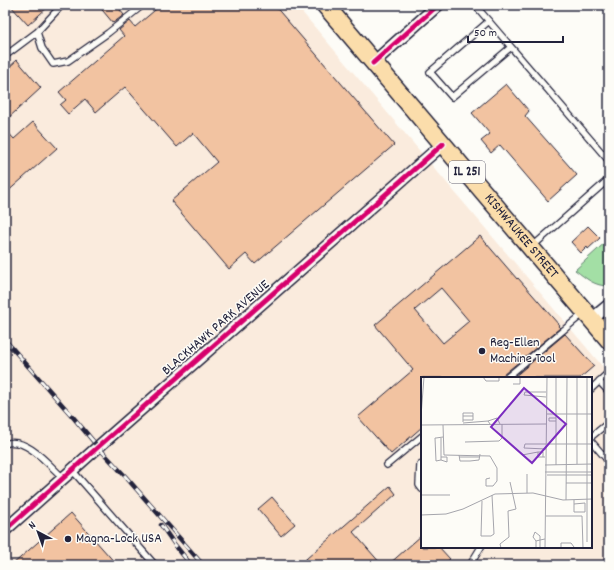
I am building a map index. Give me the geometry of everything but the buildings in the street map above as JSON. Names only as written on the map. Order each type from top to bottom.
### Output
[{"type":"main road","name":"KISHWAUKEE STREET","points":[[325,5],[609,340]]},
{"type":"street","points":[[373,63],[438,5]]},
{"type":"street","name":"BLACKHAWK PARK AVENUE","points":[[5,530],[443,144]]},
{"type":"street","points":[[589,315],[609,305]]},
{"type":"lane","points":[[5,56],[37,32],[62,5]]},
{"type":"lane","points":[[37,32],[42,48],[53,64],[68,61],[108,33],[143,5]]},
{"type":"lane","points":[[475,5],[609,161]]},
{"type":"lane","points":[[488,21],[430,72],[452,97],[511,47]]},
{"type":"lane","points":[[531,248],[609,179]]},
{"type":"lane","points":[[507,377],[589,315]]},
{"type":"lane","points":[[592,388],[609,372]]},
{"type":"lane","points":[[599,381],[609,392]]},
{"type":"lane","points":[[592,436],[609,422]]},
{"type":"lane","points":[[387,464],[421,437]]},
{"type":"lane","points":[[5,444],[8,442],[23,444],[35,452],[63,478]]},
{"type":"lane","points":[[592,442],[609,462]]},
{"type":"lane","points":[[421,464],[419,485],[421,488]]},
{"type":"lane","points":[[72,470],[155,565]]},
{"type":"lane","points":[[470,565],[480,548]]},
{"type":"shaded area","points":[[5,5],[296,5],[609,374],[609,565],[5,565]]},
{"type":"green space","points":[[609,239],[609,286],[604,286],[587,279],[575,270]]},
{"type":"railway","points":[[5,340],[203,565]]},
{"type":"railway","points":[[161,525],[191,565]]},
{"type":"cycle path","points":[[373,63],[438,5]]},
{"type":"cycle path","points":[[5,530],[443,144]]},
{"type":"place","name":"Reg-Ellen Machine Tool","points":[[482,351]]},
{"type":"place","name":"Magna-Lock USA","points":[[68,539]]}]
